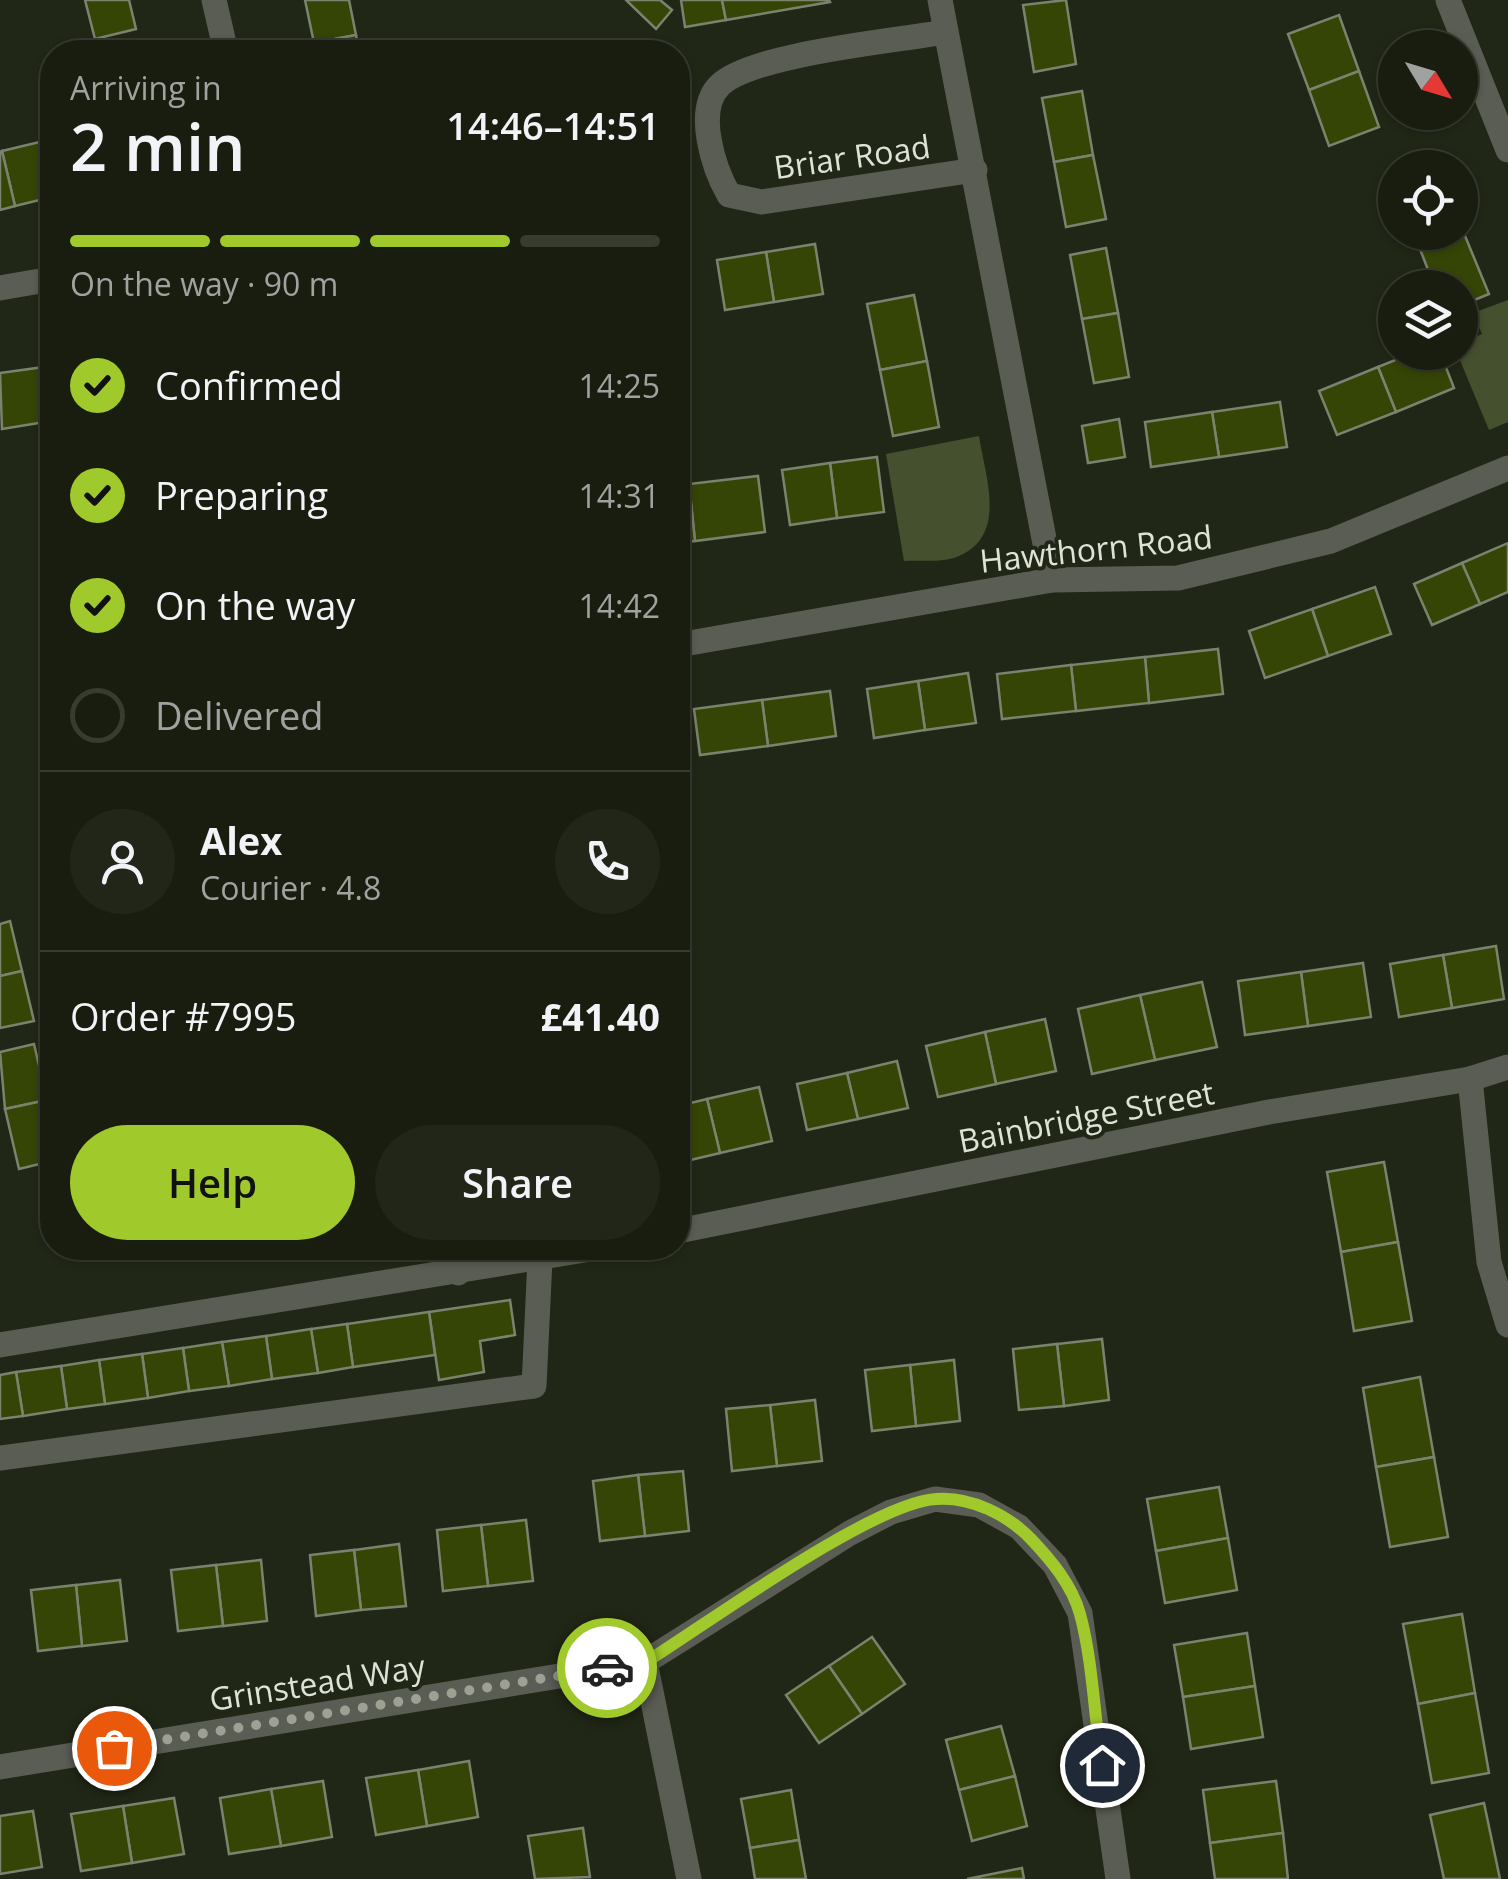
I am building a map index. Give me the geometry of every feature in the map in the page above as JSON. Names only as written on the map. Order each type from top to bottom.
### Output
[{"type":"street","points":[[214,0],[223,40]]},
{"type":"street","name":"Briar Road","points":[[940,0],[1052,580]]},
{"type":"street","points":[[1448,0],[1508,150]]},
{"type":"street","name":"Briar Road","points":[[945,32],[748,67],[717,87],[708,114],[716,172],[729,195],[762,202],[974,170]]},
{"type":"street","points":[[0,288],[40,281]]},
{"type":"street","name":"Hawthorn Road","points":[[690,643],[1052,580],[1178,578],[1331,541],[1508,468]]},
{"type":"street","name":"Bainbridge Street","points":[[690,1229],[1269,1112],[1470,1079],[1508,1067]]},
{"type":"street","points":[[1470,1079],[1489,1262],[1508,1325]]},
{"type":"street","points":[[0,1345],[456,1260]]},
{"type":"street","points":[[0,1458],[534,1386],[540,1260]]},
{"type":"street","name":"Grinstead Way","points":[[0,1767],[646,1662],[850,1533],[891,1512],[936,1498],[979,1505],[1019,1527],[1056,1564],[1080,1612],[1118,1879]]},
{"type":"street","points":[[646,1662],[689,1879]]},
{"type":"green space","points":[[1508,300],[1508,422],[1489,430],[1464,370],[1478,370],[1478,336],[1482,334],[1478,311]]},
{"type":"green space","points":[[979,436],[990,503],[984,534],[959,556],[904,561],[886,454]]},
{"type":"building","points":[[85,0],[129,0],[136,29],[95,39]]},
{"type":"building","points":[[305,0],[349,0],[356,35],[313,40]]},
{"type":"building","points":[[626,0],[660,0],[672,10],[656,29]]},
{"type":"building","points":[[681,0],[722,0],[726,20],[685,27]]},
{"type":"building","points":[[722,0],[829,0],[830,2],[726,20]]},
{"type":"building","points":[[1066,0],[1076,64],[1034,72],[1023,5]]},
{"type":"building","points":[[1339,15],[1359,71],[1309,90],[1288,34]]},
{"type":"building","points":[[356,35],[357,40],[330,40]]},
{"type":"building","points":[[1359,71],[1378,127],[1329,146],[1309,90]]},
{"type":"building","points":[[1082,91],[1093,155],[1054,162],[1042,98]]},
{"type":"building","points":[[40,142],[40,200],[15,206],[2,151]]},
{"type":"building","points":[[0,152],[15,206],[0,210]]},
{"type":"building","points":[[1093,155],[1106,219],[1066,227],[1054,162]]},
{"type":"building","points":[[815,244],[823,294],[774,302],[766,252]]},
{"type":"building","points":[[1106,248],[1118,313],[1082,319],[1070,255]]},
{"type":"building","points":[[1420,250],[1471,250],[1489,294],[1478,299],[1478,270],[1428,270]]},
{"type":"building","points":[[766,252],[774,302],[725,310],[717,260]]},
{"type":"building","points":[[914,295],[927,361],[880,370],[867,304]]},
{"type":"building","points":[[1118,313],[1129,377],[1094,383],[1082,319]]},
{"type":"building","points":[[927,361],[939,427],[893,436],[880,370]]},
{"type":"building","points":[[1378,367],[1396,412],[1337,435],[1319,391]]},
{"type":"building","points":[[40,368],[40,423],[2,429],[0,373]]},
{"type":"building","points":[[1379,370],[1447,370],[1454,388],[1396,412]]},
{"type":"building","points":[[1280,402],[1287,447],[1219,457],[1212,412]]},
{"type":"building","points":[[1212,412],[1219,457],[1151,467],[1145,422]]},
{"type":"building","points":[[1119,419],[1125,457],[1088,463],[1082,426]]},
{"type":"building","points":[[877,457],[884,512],[837,518],[830,463]]},
{"type":"building","points":[[830,463],[837,518],[790,525],[782,470]]},
{"type":"building","points":[[758,476],[765,532],[695,541],[690,484]]},
{"type":"building","points":[[690,494],[695,541],[690,542]]},
{"type":"building","points":[[1508,543],[1508,592],[1480,604],[1462,563]]},
{"type":"building","points":[[1462,563],[1480,604],[1432,625],[1414,584]]},
{"type":"building","points":[[1375,587],[1391,634],[1328,656],[1312,609]]},
{"type":"building","points":[[1312,609],[1328,656],[1265,678],[1249,631]]},
{"type":"building","points":[[1218,649],[1223,694],[1149,703],[1145,657]]},
{"type":"building","points":[[1145,657],[1149,703],[1076,711],[1071,665]]},
{"type":"building","points":[[1071,665],[1076,711],[1002,719],[997,674]]},
{"type":"building","points":[[968,673],[976,723],[925,730],[918,681]]},
{"type":"building","points":[[918,681],[925,730],[874,738],[867,689]]},
{"type":"building","points":[[830,691],[836,736],[768,746],[762,700]]},
{"type":"building","points":[[762,700],[768,746],[700,755],[694,709]]},
{"type":"building","points":[[10,921],[22,971],[0,976],[0,924]]},
{"type":"building","points":[[1496,946],[1504,999],[1452,1008],[1443,955]]},
{"type":"building","points":[[1443,955],[1452,1008],[1399,1017],[1390,964]]},
{"type":"building","points":[[1363,963],[1371,1017],[1308,1026],[1301,972]]},
{"type":"building","points":[[22,971],[34,1021],[0,1028],[0,976]]},
{"type":"building","points":[[1301,972],[1308,1026],[1245,1035],[1238,981]]},
{"type":"building","points":[[1202,982],[1217,1047],[1155,1060],[1140,995]]},
{"type":"building","points":[[1140,995],[1155,1060],[1092,1074],[1078,1009]]},
{"type":"building","points":[[1045,1019],[1056,1071],[996,1084],[985,1032]]},
{"type":"building","points":[[985,1032],[996,1084],[938,1097],[926,1046]]},
{"type":"building","points":[[34,1044],[40,1070],[40,1102],[5,1109],[0,1052]]},
{"type":"building","points":[[897,1061],[908,1108],[858,1119],[847,1073]]},
{"type":"building","points":[[847,1073],[858,1119],[807,1130],[797,1084]]},
{"type":"building","points":[[759,1087],[772,1141],[720,1153],[707,1099]]},
{"type":"building","points":[[707,1099],[720,1153],[690,1160],[690,1103]]},
{"type":"building","points":[[40,1102],[40,1164],[19,1169],[5,1109]]},
{"type":"building","points":[[1384,1162],[1398,1242],[1341,1252],[1327,1172]]},
{"type":"building","points":[[1398,1242],[1412,1321],[1354,1331],[1341,1252]]},
{"type":"building","points":[[510,1300],[515,1335],[480,1341],[484,1372],[439,1380],[429,1312]]},
{"type":"building","points":[[429,1312],[435,1355],[353,1367],[347,1324]]},
{"type":"building","points":[[347,1324],[353,1367],[318,1373],[311,1329]]},
{"type":"building","points":[[311,1329],[318,1373],[272,1379],[266,1336]]},
{"type":"building","points":[[266,1336],[272,1379],[229,1386],[222,1342]]},
{"type":"building","points":[[1102,1339],[1109,1400],[1064,1406],[1057,1344]]},
{"type":"building","points":[[222,1342],[229,1386],[189,1391],[183,1348]]},
{"type":"building","points":[[1057,1344],[1064,1406],[1019,1410],[1013,1349]]},
{"type":"building","points":[[183,1348],[189,1391],[148,1398],[142,1354]]},
{"type":"building","points":[[142,1354],[148,1398],[105,1404],[99,1360]]},
{"type":"building","points":[[99,1360],[105,1404],[67,1409],[61,1366]]},
{"type":"building","points":[[954,1360],[960,1421],[916,1426],[910,1365]]},
{"type":"building","points":[[910,1365],[916,1426],[872,1431],[865,1370]]},
{"type":"building","points":[[61,1366],[67,1409],[23,1416],[16,1372]]},
{"type":"building","points":[[16,1372],[23,1416],[0,1419],[0,1375]]},
{"type":"building","points":[[1420,1377],[1434,1457],[1376,1467],[1363,1388]]},
{"type":"building","points":[[815,1400],[822,1461],[777,1466],[770,1405]]},
{"type":"building","points":[[770,1405],[777,1466],[732,1471],[726,1409]]},
{"type":"building","points":[[1434,1457],[1448,1537],[1390,1547],[1376,1467]]},
{"type":"building","points":[[683,1471],[689,1531],[645,1536],[638,1475]]},
{"type":"building","points":[[638,1475],[645,1536],[600,1541],[593,1481]]},
{"type":"building","points":[[1219,1487],[1228,1538],[1156,1551],[1147,1499]]},
{"type":"building","points":[[526,1520],[533,1581],[488,1586],[481,1525]]},
{"type":"building","points":[[481,1525],[488,1586],[443,1591],[437,1530]]},
{"type":"building","points":[[1228,1538],[1237,1590],[1165,1603],[1156,1551]]},
{"type":"building","points":[[399,1544],[406,1606],[361,1610],[354,1550]]},
{"type":"building","points":[[354,1550],[361,1610],[316,1616],[310,1555]]},
{"type":"building","points":[[261,1560],[267,1621],[223,1626],[216,1565]]},
{"type":"building","points":[[216,1565],[223,1626],[178,1631],[171,1570]]},
{"type":"building","points":[[120,1580],[127,1641],[82,1646],[76,1585]]},
{"type":"building","points":[[76,1585],[82,1646],[38,1651],[31,1590]]},
{"type":"building","points":[[1462,1614],[1475,1693],[1418,1704],[1403,1624]]},
{"type":"building","points":[[1247,1633],[1255,1686],[1183,1697],[1174,1645]]},
{"type":"building","points":[[872,1637],[905,1684],[862,1714],[829,1666]]},
{"type":"building","points":[[829,1666],[862,1714],[819,1743],[786,1695]]},
{"type":"building","points":[[1255,1686],[1263,1737],[1191,1749],[1183,1697]]},
{"type":"building","points":[[1475,1693],[1489,1773],[1432,1783],[1418,1704]]},
{"type":"building","points":[[1001,1726],[1015,1776],[959,1790],[946,1740]]},
{"type":"building","points":[[469,1761],[478,1817],[427,1826],[418,1770]]},
{"type":"building","points":[[418,1770],[427,1826],[376,1835],[366,1778]]},
{"type":"building","points":[[1015,1776],[1027,1826],[972,1841],[959,1790]]},
{"type":"building","points":[[323,1781],[332,1837],[281,1846],[271,1789]]},
{"type":"building","points":[[1276,1781],[1283,1833],[1210,1843],[1203,1790]]},
{"type":"building","points":[[271,1789],[281,1846],[229,1854],[220,1798]]},
{"type":"building","points":[[791,1790],[799,1840],[750,1848],[741,1799]]},
{"type":"building","points":[[174,1798],[184,1854],[132,1863],[123,1806]]},
{"type":"building","points":[[1484,1803],[1500,1879],[1444,1879],[1430,1815]]},
{"type":"building","points":[[123,1806],[132,1863],[81,1871],[71,1814]]},
{"type":"building","points":[[33,1811],[42,1867],[0,1874],[0,1816]]},
{"type":"building","points":[[583,1828],[590,1877],[535,1879],[528,1836]]},
{"type":"building","points":[[1283,1833],[1288,1879],[1215,1879],[1210,1843]]},
{"type":"building","points":[[799,1840],[806,1879],[755,1879],[750,1848]]},
{"type":"building","points":[[1022,1868],[1024,1879],[967,1879]]},
{"type":"way so far","points":[[114,1748],[607,1668]]},
{"type":"route","points":[[607,1668],[646,1662],[850,1533],[891,1512],[936,1498],[979,1505],[1019,1527],[1056,1564],[1080,1612],[1102,1765]]}]
